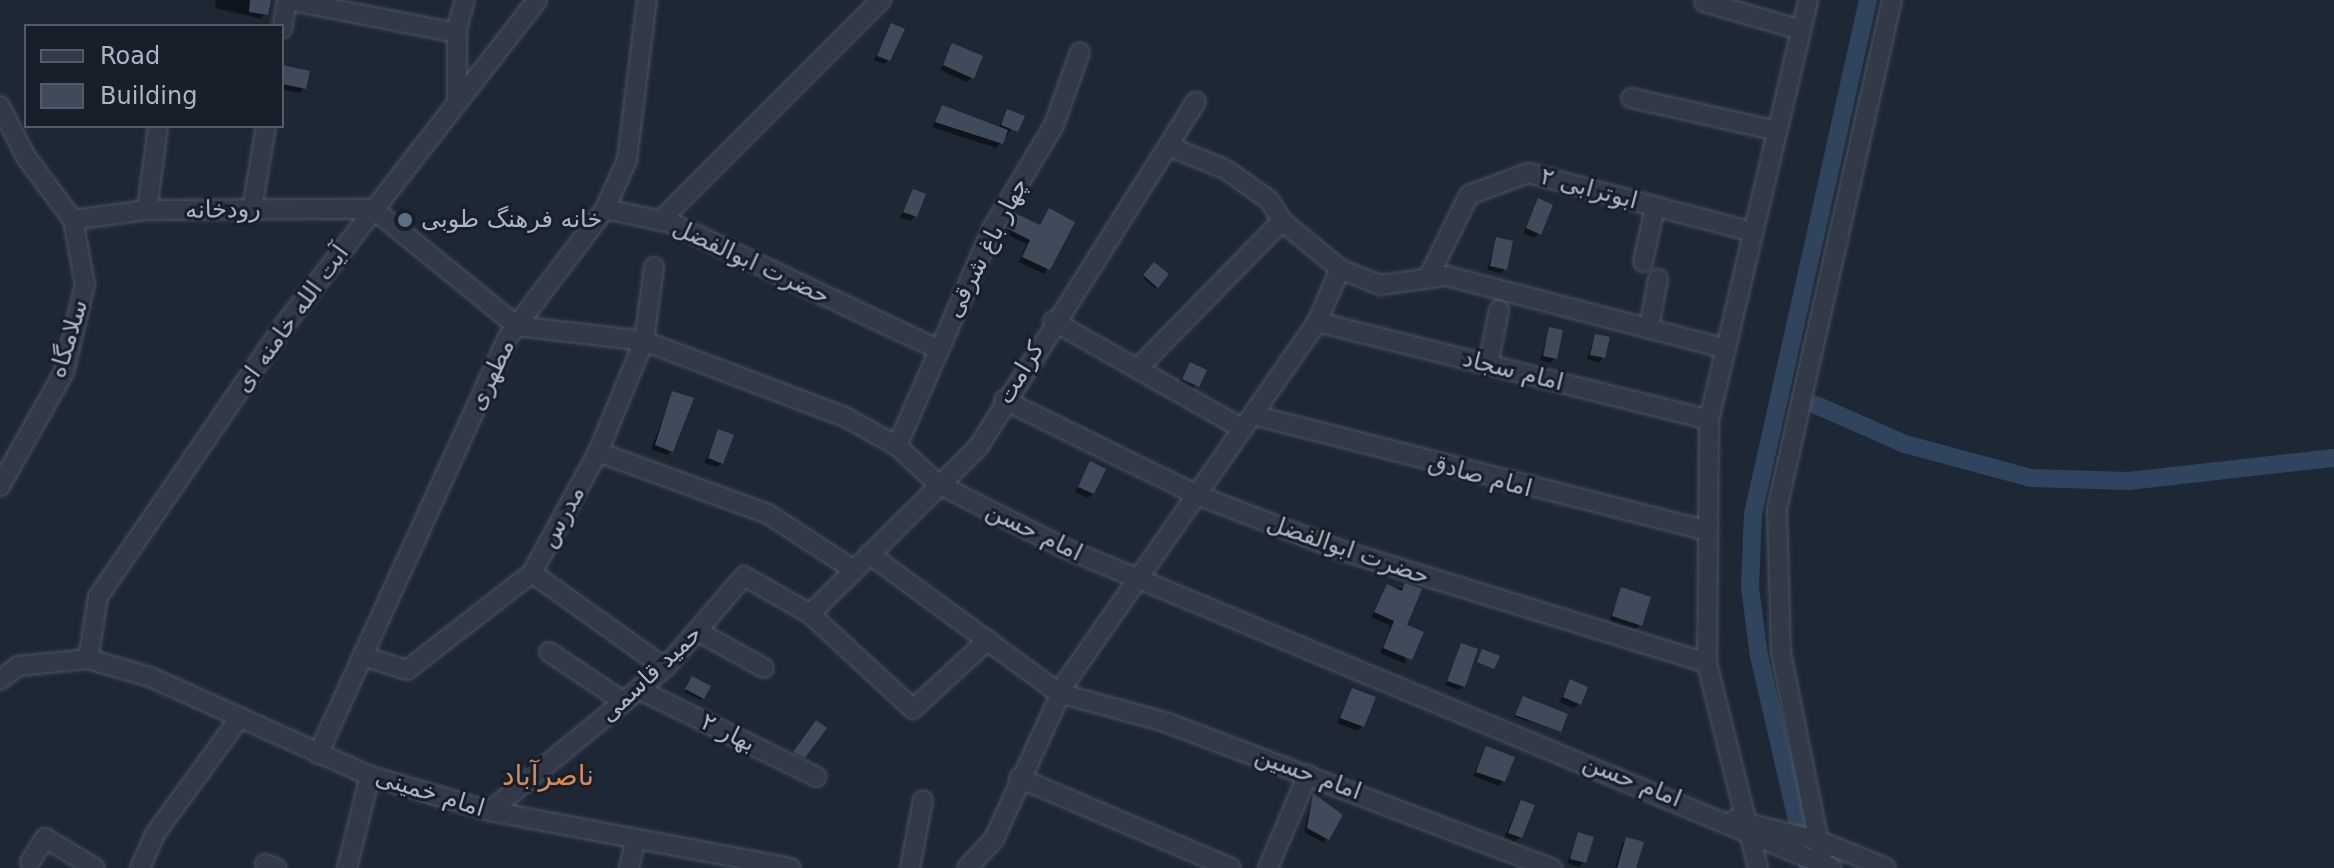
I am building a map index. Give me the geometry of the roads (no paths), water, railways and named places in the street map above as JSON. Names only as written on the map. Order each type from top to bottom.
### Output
[{"type":"street","points":[[283,24],[287,0],[373,8],[457,33]]},
{"type":"street","points":[[457,99],[457,33],[465,0]]},
{"type":"street","name":"آیت الله خامنه ای","points":[[88,659],[98,597],[373,209],[537,0]]},
{"type":"street","name":"مطهری","points":[[318,754],[517,326],[605,209],[627,160],[647,0]]},
{"type":"street","points":[[660,221],[881,0]]},
{"type":"street","points":[[1758,868],[1707,663],[1709,420],[1808,0]]},
{"type":"street","points":[[1823,866],[1815,840],[1781,653],[1777,509],[1892,0]]},
{"type":"street","points":[[1704,2],[1801,30]]},
{"type":"street","name":"چهار باغ شرقی","points":[[897,446],[993,227],[1054,125],[1080,52]]},
{"type":"street","points":[[1631,98],[1777,131]]},
{"type":"street","name":"کرامت","points":[[810,614],[979,446],[1053,321],[1196,102]]},
{"type":"street","name":"سلامگاه","points":[[0,106],[26,157],[73,220],[85,284],[64,372],[0,486]]},
{"type":"street","points":[[147,210],[158,128]]},
{"type":"street","points":[[252,209],[266,128]]},
{"type":"street","points":[[1168,146],[1225,169],[1269,200],[1282,221],[1340,269],[1380,285],[1429,276],[1724,348]]},
{"type":"street","name":"ابوترابی ۲","points":[[1429,276],[1469,195],[1499,180],[1545,175],[1753,232]]},
{"type":"street","points":[[1643,262],[1655,207]]},
{"type":"street","points":[[373,209],[517,326]]},
{"type":"street","name":"رودخانه","points":[[73,220],[147,210],[373,209]]},
{"type":"street","name":"حضرت ابوالفضل","points":[[605,209],[660,221],[937,349]]},
{"type":"street","points":[[1137,369],[1282,221]]},
{"type":"street","name":"مدرس","points":[[362,656],[407,670],[532,573],[598,452],[644,341],[654,267]]},
{"type":"street","points":[[967,868],[994,839],[1059,693],[1317,322],[1340,269]]},
{"type":"street","points":[[1649,328],[1658,279]]},
{"type":"street","points":[[1488,365],[1499,310]]},
{"type":"street","name":"امام صادق","points":[[1053,321],[1137,369],[1248,422],[1708,531]]},
{"type":"street","name":"امام سجاد","points":[[1317,322],[1709,420]]},
{"type":"street","name":"امام حسن","points":[[517,326],[644,341],[845,417],[897,446],[938,484],[1138,580],[1750,829]]},
{"type":"street","name":"حضرت ابوالفضل","points":[[1004,400],[1197,495],[1340,550],[1707,663]]},
{"type":"street","points":[[598,452],[768,514],[854,570]]},
{"type":"street","name":"امام حسین","points":[[869,554],[1059,693],[1308,774],[1552,868]]},
{"type":"street","points":[[532,573],[665,668]]},
{"type":"street","name":"حمید قاسمی","points":[[490,811],[665,668],[744,576],[810,614],[913,709],[988,640]]},
{"type":"street","points":[[699,632],[764,668]]},
{"type":"street","points":[[549,652],[624,702]]},
{"type":"street","points":[[0,680],[18,666],[88,659]]},
{"type":"street","name":"امام خمینی","points":[[88,659],[150,677],[238,720],[370,776],[490,811],[735,864],[791,868]]},
{"type":"street","name":"بهار ۲","points":[[638,689],[817,777]]},
{"type":"street","points":[[140,868],[155,834],[238,720]]},
{"type":"street","points":[[1268,868],[1308,774]]},
{"type":"street","points":[[347,868],[370,776]]},
{"type":"street","points":[[1019,778],[1231,868]]},
{"type":"street","points":[[910,868],[923,800]]},
{"type":"street","points":[[1750,829],[1815,840],[1886,868]]},
{"type":"street","points":[[1750,829],[1823,866]]},
{"type":"street","points":[[30,862],[45,838],[95,868]]},
{"type":"street","points":[[629,868],[635,841]]},
{"type":"waterway","points":[[1808,868],[1759,656],[1750,588],[1753,514],[1868,0]]},
{"type":"waterway","points":[[1816,405],[1905,444],[2031,478],[2128,481],[2334,458]]},
{"type":"place","name":"خانه فرهنگ طوبی","points":[[405,220]]},
{"type":"district","name":"ناصرآباد","points":[[548,776]]}]
